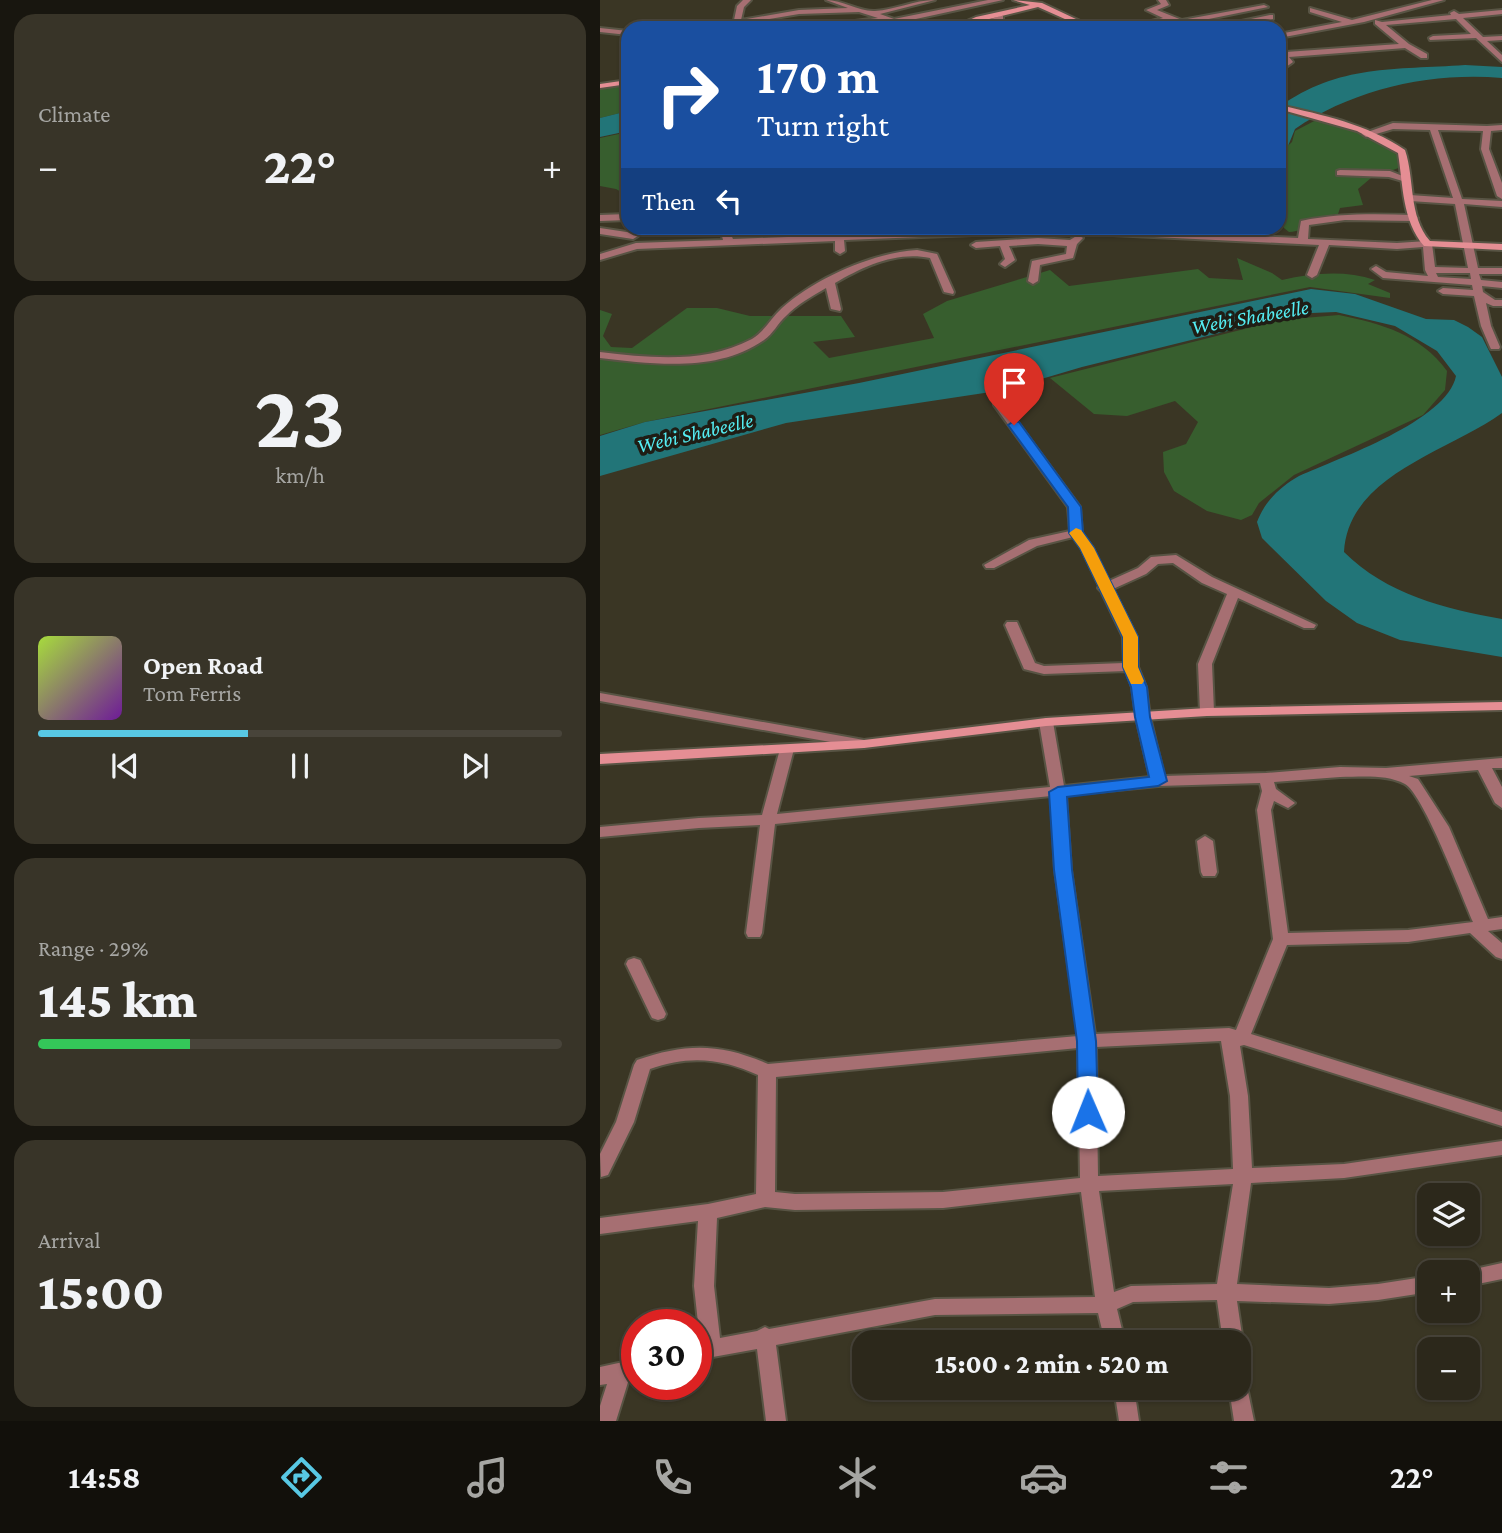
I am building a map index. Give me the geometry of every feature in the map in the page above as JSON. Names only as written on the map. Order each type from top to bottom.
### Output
[{"type":"street","points":[[739,21],[741,6],[747,0]]},
{"type":"street","points":[[837,1],[857,0]]},
{"type":"street","points":[[871,14],[931,0]]},
{"type":"street","points":[[837,1],[893,21],[999,0]]},
{"type":"street","points":[[1017,0],[1038,3],[1076,21]]},
{"type":"street","points":[[1162,0],[1165,5],[1150,10],[1174,21]]},
{"type":"street","points":[[1257,0],[1274,21]]},
{"type":"street","points":[[1316,28],[1354,30],[1420,3],[1437,1],[1457,15],[1498,59],[1502,60]]},
{"type":"street","points":[[973,21],[998,18],[1038,3]]},
{"type":"street","points":[[1493,6],[1502,12]]},
{"type":"street","points":[[1156,21],[1210,10],[1264,7]]},
{"type":"street","points":[[1313,9],[1351,23]]},
{"type":"street","points":[[762,21],[799,12],[859,10]]},
{"type":"street","points":[[1186,21],[1219,11]]},
{"type":"street","points":[[1219,11],[1234,21]]},
{"type":"street","points":[[1286,34],[1351,23],[1502,12]]},
{"type":"street","points":[[1246,21],[1270,16]]},
{"type":"street","points":[[1379,22],[1406,46],[1424,56]]},
{"type":"street","points":[[600,30],[621,33]]},
{"type":"street","points":[[600,40],[621,34]]},
{"type":"street","points":[[1433,38],[1502,38]]},
{"type":"street","points":[[1286,52],[1406,46]]},
{"type":"street","points":[[600,86],[621,83]]},
{"type":"street","points":[[1286,109],[1344,123],[1388,141],[1402,152],[1413,218],[1422,240],[1427,244],[1432,274]]},
{"type":"street","points":[[1366,134],[1393,127],[1502,127]]},
{"type":"street","points":[[1433,127],[1459,202],[1486,326],[1495,347]]},
{"type":"street","points":[[1487,129],[1486,149],[1502,196]]},
{"type":"street","points":[[1340,173],[1390,174],[1406,179]]},
{"type":"street","points":[[1410,198],[1502,204]]},
{"type":"street","points":[[1304,242],[1304,223],[1321,219],[1366,215],[1413,218]]},
{"type":"street","points":[[600,218],[621,218]]},
{"type":"street","points":[[600,232],[621,234]]},
{"type":"street","points":[[726,235],[729,242]]},
{"type":"street","points":[[839,235],[843,237]]},
{"type":"street","points":[[600,257],[635,236],[729,242],[867,235]]},
{"type":"street","points":[[891,254],[901,235]]},
{"type":"street","points":[[1033,281],[1035,263],[1070,256],[1072,243],[1081,235]]},
{"type":"street","points":[[1177,235],[1365,245],[1502,247]]},
{"type":"street","points":[[840,251],[843,237]]},
{"type":"street","points":[[976,245],[1038,241],[1072,243]]},
{"type":"street","points":[[1312,275],[1325,243]]},
{"type":"street","points":[[1004,245],[1011,260],[1005,264]]},
{"type":"street","points":[[1365,245],[1376,269],[1383,275],[1502,271]]},
{"type":"street","points":[[600,355],[675,363],[731,352],[763,336],[785,311],[830,282],[891,254],[927,253],[934,256],[949,292]]},
{"type":"street","points":[[1432,274],[1478,289],[1493,303],[1502,303]]},
{"type":"street","points":[[830,282],[836,309]]},
{"type":"street","points":[[1443,291],[1502,285]]},
{"type":"street","points":[[998,397],[1000,405],[1074,507],[1076,533],[1087,548],[1130,637],[1131,667],[1139,687],[1142,717],[1158,781]]},
{"type":"street","points":[[990,565],[1033,543],[1076,533]]},
{"type":"street","points":[[1105,588],[1142,571],[1155,560],[1176,559],[1207,580],[1309,625]]},
{"type":"street","points":[[1207,712],[1205,664],[1234,592]]},
{"type":"street","points":[[1012,625],[1029,666],[1044,670],[1131,667]]},
{"type":"street","points":[[600,697],[864,744]]},
{"type":"street","points":[[600,759],[864,744],[1046,722],[1207,712],[1502,706]]},
{"type":"street","points":[[1046,722],[1058,792],[1063,870],[1087,1041],[1089,1184],[1106,1305],[1112,1330]]},
{"type":"street","points":[[754,933],[768,820],[787,749]]},
{"type":"street","points":[[602,836],[699,823],[768,820],[1158,781],[1267,785],[1340,772],[1386,773],[1502,763]]},
{"type":"street","points":[[1483,764],[1502,803]]},
{"type":"street","points":[[1386,773],[1413,782],[1441,827],[1478,927],[1502,953]]},
{"type":"street","points":[[1267,785],[1288,803]]},
{"type":"street","points":[[1231,1330],[1226,1292],[1243,1176],[1234,1037],[1281,939],[1264,810],[1267,785]]},
{"type":"street","points":[[1205,841],[1209,872]]},
{"type":"street","points":[[1281,939],[1408,936],[1502,923]]},
{"type":"street","points":[[634,964],[658,1014]]},
{"type":"street","points":[[601,1170],[625,1122],[643,1065],[668,1055],[692,1051],[739,1058],[767,1071],[1087,1041],[1234,1037],[1502,1119]]},
{"type":"street","points":[[765,1199],[767,1071]]},
{"type":"street","points":[[600,1226],[708,1212],[765,1199],[795,1202],[942,1200],[1089,1184],[1344,1171],[1502,1148]]},
{"type":"street","points":[[704,1309],[708,1212]]},
{"type":"street","points":[[1480,1276],[1502,1271]]},
{"type":"street","points":[[712,1347],[935,1307],[1106,1305],[1131,1294],[1226,1292],[1329,1296],[1417,1286]]},
{"type":"street","points":[[765,1336],[776,1421]]},
{"type":"street","points":[[606,1421],[619,1372]]},
{"type":"street","points":[[1126,1400],[1129,1421]]},
{"type":"street","points":[[1241,1400],[1244,1421]]},
{"type":"green space","points":[[621,85],[621,113],[600,118],[600,88]]},
{"type":"green space","points":[[1318,119],[1342,124],[1400,151],[1404,166],[1371,178],[1358,189],[1363,205],[1340,208],[1338,214],[1289,232],[1286,230],[1286,148],[1292,142],[1295,131]]},
{"type":"green space","points":[[621,134],[621,192],[600,186],[600,138]]},
{"type":"green space","points":[[1237,258],[1282,280],[1329,274],[1364,277],[1375,280],[1368,284],[1390,293],[1390,298],[1310,287],[645,422],[600,435],[600,310],[612,314],[603,336],[611,347],[632,348],[687,308],[717,308],[750,316],[841,316],[855,337],[813,342],[829,358],[934,338],[923,314],[947,301],[1050,270],[1069,286],[1198,269],[1209,278],[1243,280]]},
{"type":"green space","points":[[1339,315],[1399,332],[1425,348],[1447,371],[1445,390],[1423,415],[1294,475],[1259,503],[1252,515],[1241,520],[1207,511],[1174,491],[1164,472],[1163,452],[1186,444],[1198,422],[1175,401],[1127,416],[1094,414],[1050,378],[1280,320]]},
{"type":"water","points":[[1465,65],[1502,67],[1502,78],[1420,81],[1367,94],[1342,103],[1295,129],[1286,147],[1286,103],[1324,83],[1346,76],[1391,69]]},
{"type":"water","points":[[621,113],[621,132],[600,137],[600,118]]},
{"type":"water","name":"Webi Shabeelle","points":[[1311,289],[1355,294],[1426,319],[1454,320],[1482,337],[1502,377],[1502,413],[1404,468],[1382,484],[1363,503],[1350,526],[1344,552],[1378,579],[1417,598],[1502,619],[1502,657],[1400,640],[1357,623],[1326,601],[1262,538],[1257,522],[1264,508],[1279,490],[1299,476],[1413,423],[1448,392],[1456,376],[1437,351],[1395,326],[1336,312],[1276,319],[1082,367],[1004,390],[786,423],[600,476],[600,436],[645,422],[859,383]]},
{"type":"slow traffic","points":[[1076,533],[1087,548],[1130,637],[1131,667],[1136,681]]},
{"type":"route","points":[[1014,425],[1074,507],[1077,515],[1076,533],[1087,548],[1130,637],[1131,667],[1139,687],[1142,717],[1158,781],[1058,792],[1063,870],[1087,1041],[1088,1112]]}]
